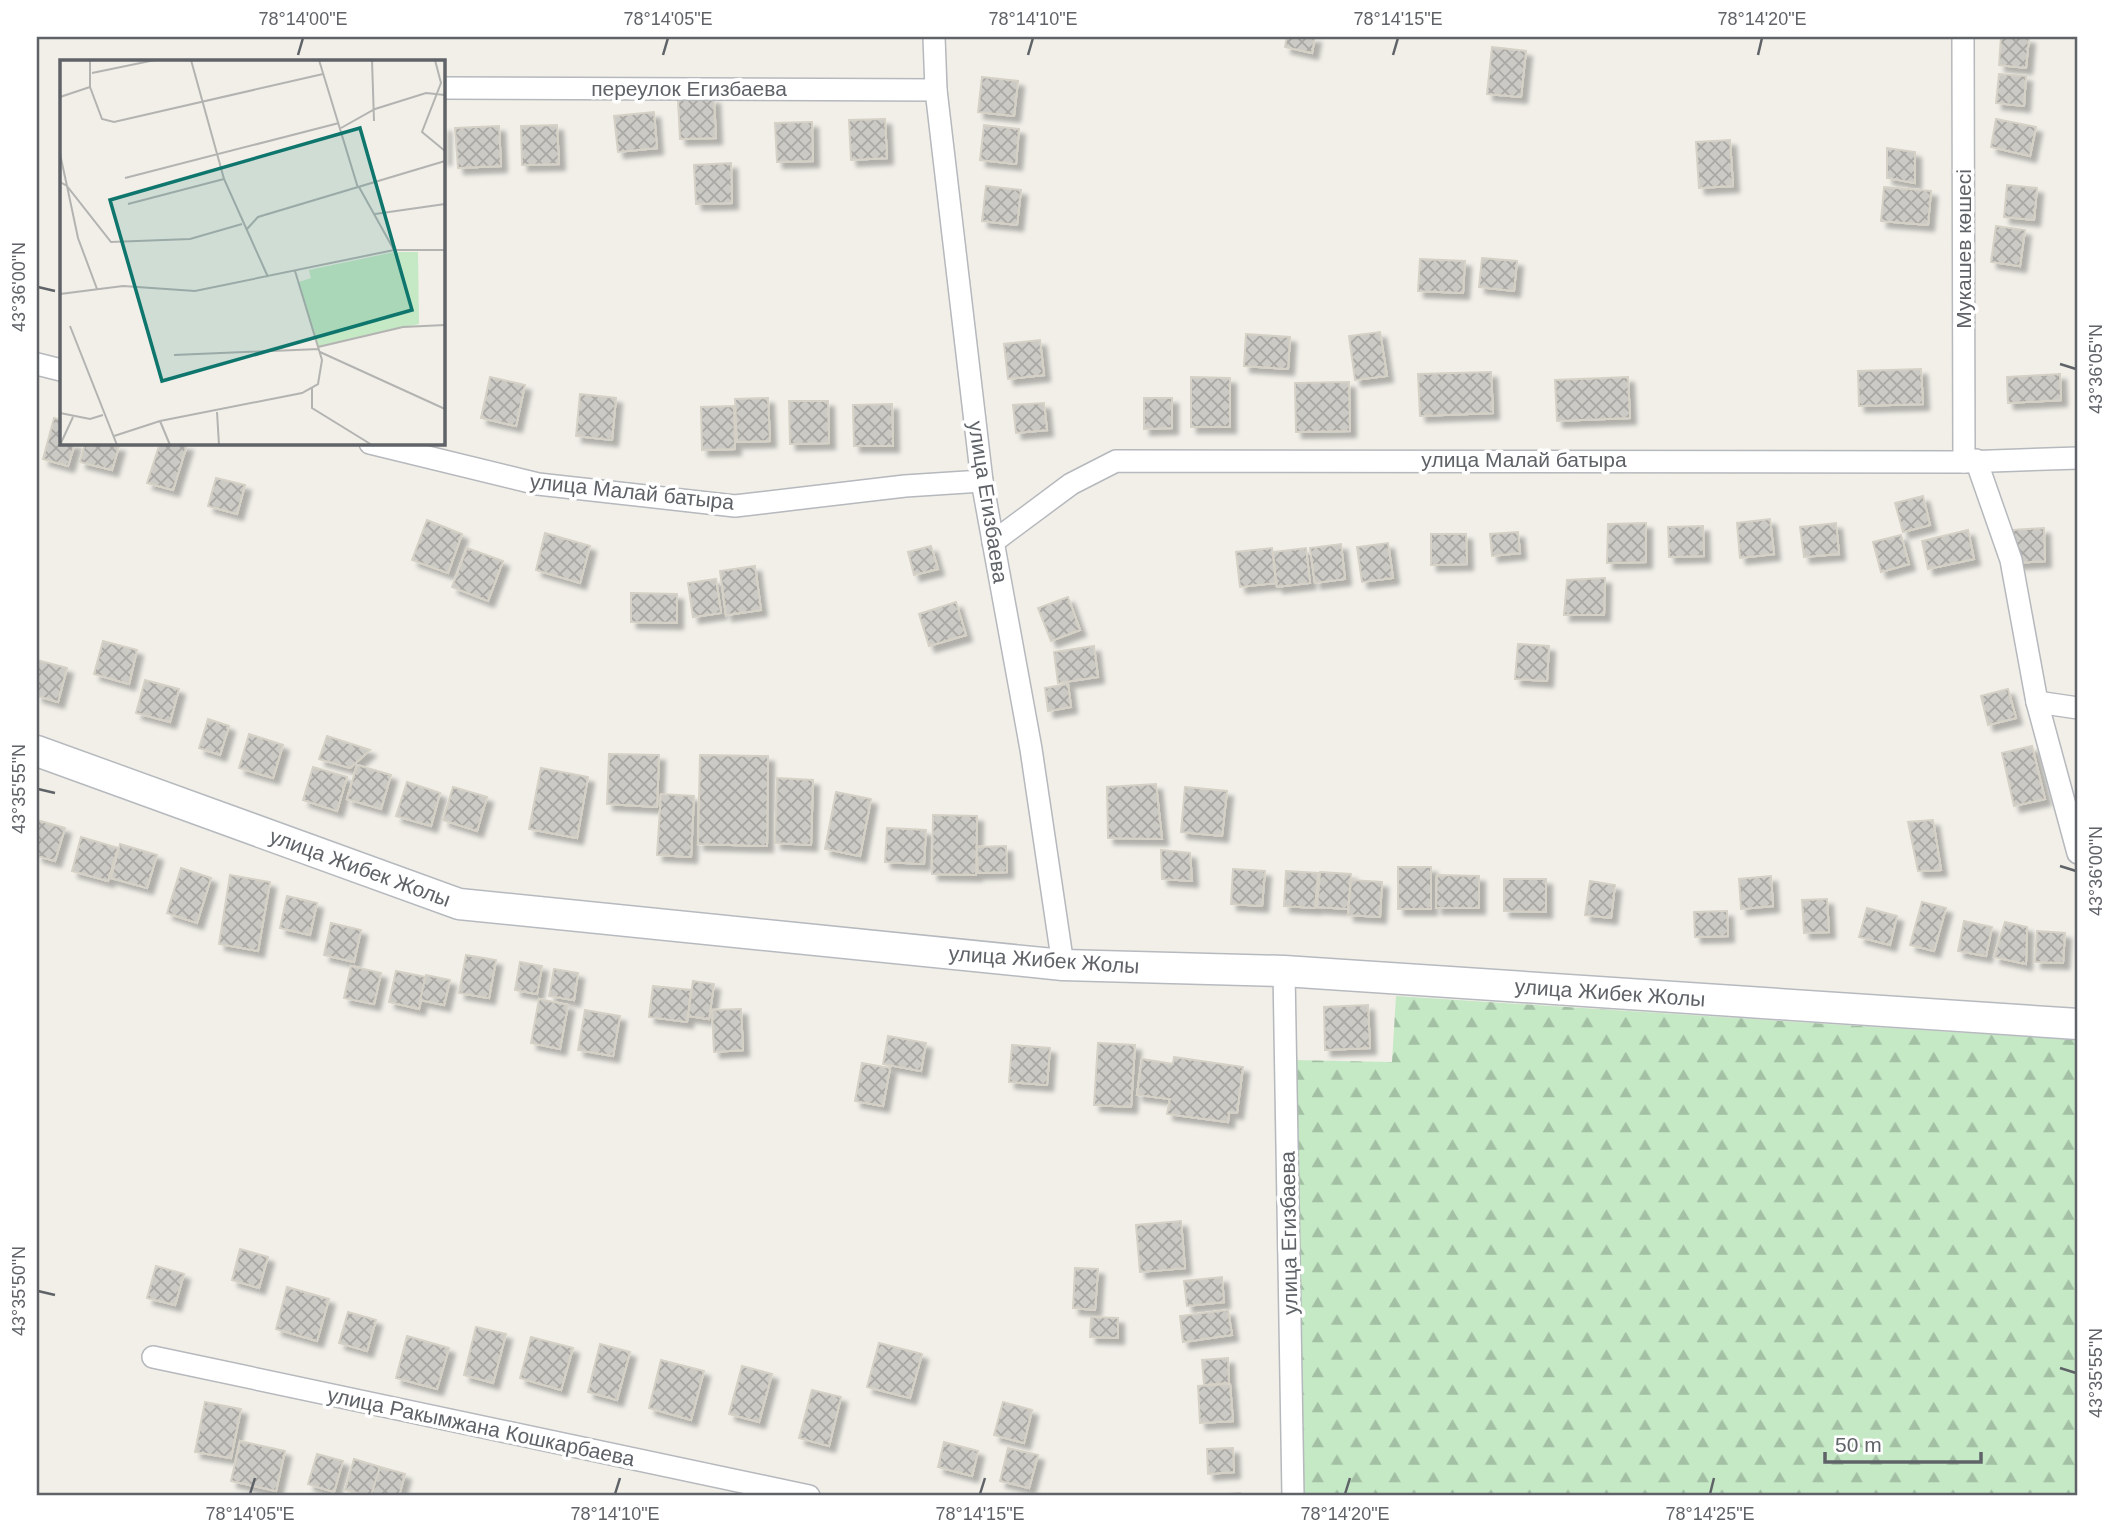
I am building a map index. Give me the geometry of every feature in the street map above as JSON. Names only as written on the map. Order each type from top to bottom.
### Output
[{"type":"main road","name":"улица Жибек Жолы","points":[[37,751],[459,904],[1063,965],[1284,971],[2078,1024]]},
{"type":"street","name":"улица Егизбаева","points":[[934,37],[936,90],[982,481],[1031,749],[1063,965]]},
{"type":"street","name":"Мукашев көшесі","points":[[1963,37],[1970,461],[2011,560],[2037,702],[2078,853]]},
{"type":"street","name":"переулок Егизбаева","points":[[444,88],[936,90]]},
{"type":"street","points":[[37,364],[60,370]]},
{"type":"street","name":"улица Малай батыра","points":[[374,444],[538,484],[735,506],[905,486],[982,481]]},
{"type":"street","name":"улица Малай батыра","points":[[993,542],[1071,484],[1116,461],[1970,461],[2078,458]]},
{"type":"street","points":[[2037,702],[2078,708]]},
{"type":"street","name":"улица Егизбаева","points":[[1284,971],[1293,1496]]},
{"type":"street","name":"улица Ракымжана Кошкарбаева","points":[[153,1357],[808,1496]]},
{"type":"green space","points":[[1396,996],[2078,1040],[2078,1496],[1295,1496],[1292,1060],[1392,1062]]},
{"type":"building","points":[[1287,37],[1315,37],[1312,53],[1285,47]]},
{"type":"building","points":[[2001,37],[2029,38],[2026,68],[1999,65]]},
{"type":"building","points":[[1492,47],[1526,51],[1521,97],[1487,94]]},
{"type":"building","points":[[1999,74],[2026,76],[2024,106],[1996,103]]},
{"type":"building","points":[[982,77],[1018,81],[1014,116],[978,112]]},
{"type":"building","points":[[714,98],[716,138],[680,139],[678,100]]},
{"type":"building","points":[[654,112],[657,148],[618,152],[614,116]]},
{"type":"building","points":[[885,119],[887,158],[851,160],[849,120]]},
{"type":"building","points":[[1996,119],[2036,127],[2030,156],[1991,147]]},
{"type":"building","points":[[812,122],[813,161],[777,162],[775,123]]},
{"type":"building","points":[[557,125],[559,164],[522,165],[521,126]]},
{"type":"building","points":[[984,125],[1019,129],[1016,164],[980,160]]},
{"type":"building","points":[[444,126],[445,126],[444,159]]},
{"type":"building","points":[[499,126],[501,166],[458,168],[455,128]]},
{"type":"building","points":[[1730,140],[1733,186],[1699,188],[1696,142]]},
{"type":"building","points":[[1887,148],[1915,152],[1915,183],[1887,178]]},
{"type":"building","points":[[731,163],[732,203],[696,204],[694,165]]},
{"type":"building","points":[[2007,185],[2037,188],[2034,220],[2004,217]]},
{"type":"building","points":[[986,186],[1021,190],[1017,225],[982,221]]},
{"type":"building","points":[[1884,187],[1931,191],[1928,225],[1881,221]]},
{"type":"building","points":[[1996,226],[2025,230],[2020,266],[1991,262]]},
{"type":"building","points":[[1482,258],[1517,261],[1514,291],[1479,287]]},
{"type":"building","points":[[1420,259],[1465,261],[1463,293],[1418,291]]},
{"type":"building","points":[[1380,332],[1387,376],[1355,380],[1349,336]]},
{"type":"building","points":[[1246,334],[1290,337],[1288,369],[1244,366]]},
{"type":"building","points":[[1040,340],[1044,375],[1008,379],[1004,344]]},
{"type":"building","points":[[1921,369],[1923,404],[1859,406],[1858,371]]},
{"type":"building","points":[[1491,372],[1493,413],[1420,416],[1418,374]]},
{"type":"building","points":[[2060,374],[2061,400],[2008,403],[2007,377]]},
{"type":"building","points":[[490,377],[525,385],[516,426],[481,418]]},
{"type":"building","points":[[1191,377],[1230,378],[1230,427],[1191,427]]},
{"type":"building","points":[[1628,377],[1630,418],[1557,421],[1555,380]]},
{"type":"building","points":[[1349,382],[1350,431],[1296,432],[1295,383]]},
{"type":"building","points":[[580,394],[616,398],[612,440],[576,436]]},
{"type":"building","points":[[768,398],[770,441],[737,442],[735,399]]},
{"type":"building","points":[[1144,398],[1172,398],[1172,428],[1144,429]]},
{"type":"building","points":[[789,401],[828,401],[829,443],[790,444]]},
{"type":"building","points":[[1044,403],[1047,430],[1016,433],[1013,405]]},
{"type":"building","points":[[892,404],[893,446],[854,446],[853,405]]},
{"type":"building","points":[[734,406],[735,449],[702,450],[701,407]]},
{"type":"building","points":[[54,418],[60,420],[60,444],[75,444],[68,466],[43,459]]},
{"type":"building","points":[[85,444],[119,446],[112,470],[80,462]]},
{"type":"building","points":[[160,444],[187,445],[173,490],[147,483]]},
{"type":"building","points":[[216,478],[245,485],[237,514],[208,506]]},
{"type":"building","points":[[1923,496],[1930,525],[1903,532],[1895,503]]},
{"type":"building","points":[[1770,519],[1774,554],[1740,558],[1737,523]]},
{"type":"building","points":[[427,520],[462,534],[448,573],[412,560]]},
{"type":"building","points":[[1646,523],[1646,562],[1607,563],[1608,524]]},
{"type":"building","points":[[1836,523],[1839,554],[1804,557],[1800,527]]},
{"type":"building","points":[[1703,526],[1704,556],[1669,557],[1668,527]]},
{"type":"building","points":[[2044,528],[2045,561],[2015,563],[2013,530]]},
{"type":"building","points":[[1968,530],[1974,559],[1928,569],[1922,541]]},
{"type":"building","points":[[1518,532],[1520,553],[1492,556],[1490,534]]},
{"type":"building","points":[[545,533],[590,546],[580,583],[536,570]]},
{"type":"building","points":[[1431,534],[1466,534],[1467,564],[1431,565]]},
{"type":"building","points":[[1901,535],[1909,564],[1881,572],[1873,542]]},
{"type":"building","points":[[1388,543],[1393,578],[1362,582],[1357,547]]},
{"type":"building","points":[[1341,544],[1345,579],[1315,583],[1310,548]]},
{"type":"building","points":[[931,546],[938,569],[914,575],[908,552]]},
{"type":"building","points":[[467,548],[503,561],[488,601],[452,587]]},
{"type":"building","points":[[1272,548],[1276,583],[1240,587],[1236,552]]},
{"type":"building","points":[[1306,548],[1310,583],[1277,587],[1273,552]]},
{"type":"building","points":[[755,566],[761,610],[726,615],[720,571]]},
{"type":"building","points":[[1605,578],[1604,615],[1564,615],[1567,580]]},
{"type":"building","points":[[716,579],[721,613],[693,617],[688,583]]},
{"type":"building","points":[[631,593],[677,594],[677,623],[631,622]]},
{"type":"building","points":[[1068,597],[1080,630],[1051,641],[1038,608]]},
{"type":"building","points":[[956,602],[966,635],[929,646],[919,614]]},
{"type":"building","points":[[103,641],[137,650],[129,684],[94,674]]},
{"type":"building","points":[[1518,644],[1549,646],[1547,681],[1515,679]]},
{"type":"building","points":[[1094,646],[1098,677],[1058,683],[1054,652]]},
{"type":"building","points":[[37,660],[67,668],[58,702],[37,696]]},
{"type":"building","points":[[145,680],[179,689],[170,722],[136,713]]},
{"type":"building","points":[[1068,684],[1071,707],[1048,711],[1045,688]]},
{"type":"building","points":[[2008,689],[2016,718],[1988,725],[1981,696]]},
{"type":"building","points":[[208,719],[229,726],[220,755],[199,748]]},
{"type":"building","points":[[249,734],[283,745],[273,778],[239,768]]},
{"type":"building","points":[[327,736],[370,750],[350,768],[319,759]]},
{"type":"building","points":[[2032,746],[2045,799],[2014,806],[2002,753]]},
{"type":"building","points":[[609,754],[659,755],[657,807],[607,804]]},
{"type":"building","points":[[700,755],[768,756],[767,846],[698,844]]},
{"type":"building","points":[[357,765],[391,775],[381,809],[347,799]]},
{"type":"building","points":[[313,767],[347,777],[337,811],[303,800]]},
{"type":"building","points":[[541,768],[588,777],[577,838],[529,829]]},
{"type":"building","points":[[777,778],[813,780],[811,845],[775,843]]},
{"type":"building","points":[[407,782],[440,793],[431,826],[396,816]]},
{"type":"building","points":[[1156,784],[1162,839],[1108,838],[1107,787]]},
{"type":"building","points":[[453,787],[487,797],[477,831],[443,820]]},
{"type":"building","points":[[1185,787],[1227,791],[1222,836],[1181,832]]},
{"type":"building","points":[[836,792],[871,799],[860,856],[825,849]]},
{"type":"building","points":[[661,794],[694,796],[691,857],[657,855]]},
{"type":"building","points":[[933,815],[977,816],[976,875],[932,874]]},
{"type":"building","points":[[37,820],[65,828],[55,861],[37,856]]},
{"type":"building","points":[[1933,820],[1941,870],[1918,871],[1908,822]]},
{"type":"building","points":[[887,828],[926,830],[924,864],[885,862]]},
{"type":"building","points":[[81,837],[118,848],[108,881],[72,871]]},
{"type":"building","points":[[120,844],[157,855],[147,888],[111,878]]},
{"type":"building","points":[[1006,846],[1007,872],[978,873],[977,847]]},
{"type":"building","points":[[1161,850],[1190,853],[1192,881],[1162,879]]},
{"type":"building","points":[[1398,867],[1431,867],[1431,909],[1398,909]]},
{"type":"building","points":[[181,868],[211,878],[197,923],[167,913]]},
{"type":"building","points":[[1233,869],[1265,871],[1262,906],[1231,904]]},
{"type":"building","points":[[1286,871],[1318,873],[1315,908],[1284,906]]},
{"type":"building","points":[[1320,872],[1351,874],[1348,909],[1317,907]]},
{"type":"building","points":[[230,875],[270,882],[258,951],[219,944]]},
{"type":"building","points":[[1437,875],[1479,876],[1479,908],[1436,908]]},
{"type":"building","points":[[1771,876],[1773,906],[1741,909],[1739,879]]},
{"type":"building","points":[[1504,879],[1546,879],[1546,912],[1504,911]]},
{"type":"building","points":[[1351,880],[1382,882],[1380,917],[1348,915]]},
{"type":"building","points":[[1590,881],[1615,885],[1611,918],[1585,915]]},
{"type":"building","points":[[287,896],[317,903],[310,935],[280,928]]},
{"type":"building","points":[[1827,899],[1829,932],[1804,933],[1802,900]]},
{"type":"building","points":[[1922,902],[1946,908],[1934,951],[1910,945]]},
{"type":"building","points":[[1867,908],[1897,916],[1890,945],[1859,937]]},
{"type":"building","points":[[1727,911],[1728,936],[1695,937],[1694,912]]},
{"type":"building","points":[[1964,921],[1992,927],[1986,956],[1958,951]]},
{"type":"building","points":[[2005,922],[2027,927],[2026,964],[1994,957]]},
{"type":"building","points":[[331,923],[361,930],[354,962],[324,955]]},
{"type":"building","points":[[2037,931],[2065,933],[2063,963],[2035,962]]},
{"type":"building","points":[[466,955],[496,960],[489,998],[459,993]]},
{"type":"building","points":[[520,962],[542,966],[537,994],[515,990]]},
{"type":"building","points":[[351,966],[381,973],[374,1004],[344,998]]},
{"type":"building","points":[[554,969],[578,973],[574,1000],[549,996]]},
{"type":"building","points":[[396,971],[426,977],[419,1009],[389,1002]]},
{"type":"building","points":[[426,975],[450,980],[444,1005],[420,1000]]},
{"type":"building","points":[[693,981],[714,984],[709,1019],[688,1016]]},
{"type":"building","points":[[653,986],[691,990],[687,1022],[649,1017]]},
{"type":"building","points":[[539,999],[568,1005],[560,1049],[531,1043]]},
{"type":"building","points":[[1368,1005],[1370,1048],[1325,1050],[1324,1007]]},
{"type":"building","points":[[741,1009],[743,1050],[714,1052],[712,1010]]},
{"type":"building","points":[[585,1010],[620,1016],[613,1056],[578,1050]]},
{"type":"building","points":[[888,1036],[926,1043],[921,1071],[883,1064]]},
{"type":"building","points":[[1098,1043],[1135,1045],[1131,1107],[1094,1105]]},
{"type":"building","points":[[1012,1045],[1050,1048],[1047,1085],[1009,1082]]},
{"type":"building","points":[[1174,1057],[1243,1067],[1237,1113],[1229,1112],[1228,1122],[1167,1114],[1170,1099],[1137,1095],[1142,1059],[1173,1064]]},
{"type":"building","points":[[862,1063],[890,1068],[883,1106],[855,1101]]},
{"type":"building","points":[[1181,1221],[1185,1268],[1140,1272],[1136,1225]]},
{"type":"building","points":[[240,1249],[268,1257],[259,1288],[232,1280]]},
{"type":"building","points":[[156,1266],[184,1274],[175,1305],[147,1298]]},
{"type":"building","points":[[1075,1268],[1098,1269],[1095,1310],[1073,1308]]},
{"type":"building","points":[[1222,1277],[1224,1302],[1187,1306],[1184,1281]]},
{"type":"building","points":[[287,1287],[329,1299],[317,1341],[276,1329]]},
{"type":"building","points":[[1228,1310],[1232,1335],[1183,1342],[1180,1316]]},
{"type":"building","points":[[348,1312],[376,1320],[367,1351],[339,1343]]},
{"type":"building","points":[[1091,1317],[1118,1318],[1118,1338],[1090,1337]]},
{"type":"building","points":[[476,1327],[506,1334],[493,1383],[464,1375]]},
{"type":"building","points":[[407,1336],[449,1348],[437,1389],[396,1378]]},
{"type":"building","points":[[531,1337],[573,1348],[561,1390],[520,1378]]},
{"type":"building","points":[[879,1343],[922,1354],[910,1398],[867,1387]]},
{"type":"building","points":[[600,1344],[630,1352],[617,1400],[588,1392]]},
{"type":"building","points":[[1228,1358],[1229,1383],[1204,1385],[1202,1360]]},
{"type":"building","points":[[661,1360],[704,1371],[691,1420],[649,1408]]},
{"type":"building","points":[[742,1366],[772,1374],[759,1422],[729,1414]]},
{"type":"building","points":[[1230,1384],[1233,1421],[1200,1423],[1198,1386]]},
{"type":"building","points":[[812,1390],[841,1397],[829,1446],[799,1438]]},
{"type":"building","points":[[205,1402],[241,1409],[231,1458],[195,1452]]},
{"type":"building","points":[[1003,1402],[1032,1410],[1024,1443],[994,1435]]},
{"type":"building","points":[[240,1441],[285,1451],[276,1491],[231,1481]]},
{"type":"building","points":[[944,1442],[978,1451],[972,1476],[938,1467]]},
{"type":"building","points":[[1008,1448],[1038,1455],[1029,1488],[1000,1481]]},
{"type":"building","points":[[1233,1448],[1234,1472],[1208,1474],[1207,1449]]},
{"type":"building","points":[[317,1454],[343,1461],[334,1492],[308,1484]]},
{"type":"building","points":[[354,1459],[380,1467],[371,1496],[345,1490]]},
{"type":"building","points":[[380,1467],[405,1474],[399,1496],[371,1496]]},
{"type":"building","points":[[1240,1493],[1240,1496],[1215,1496],[1215,1495]]}]
